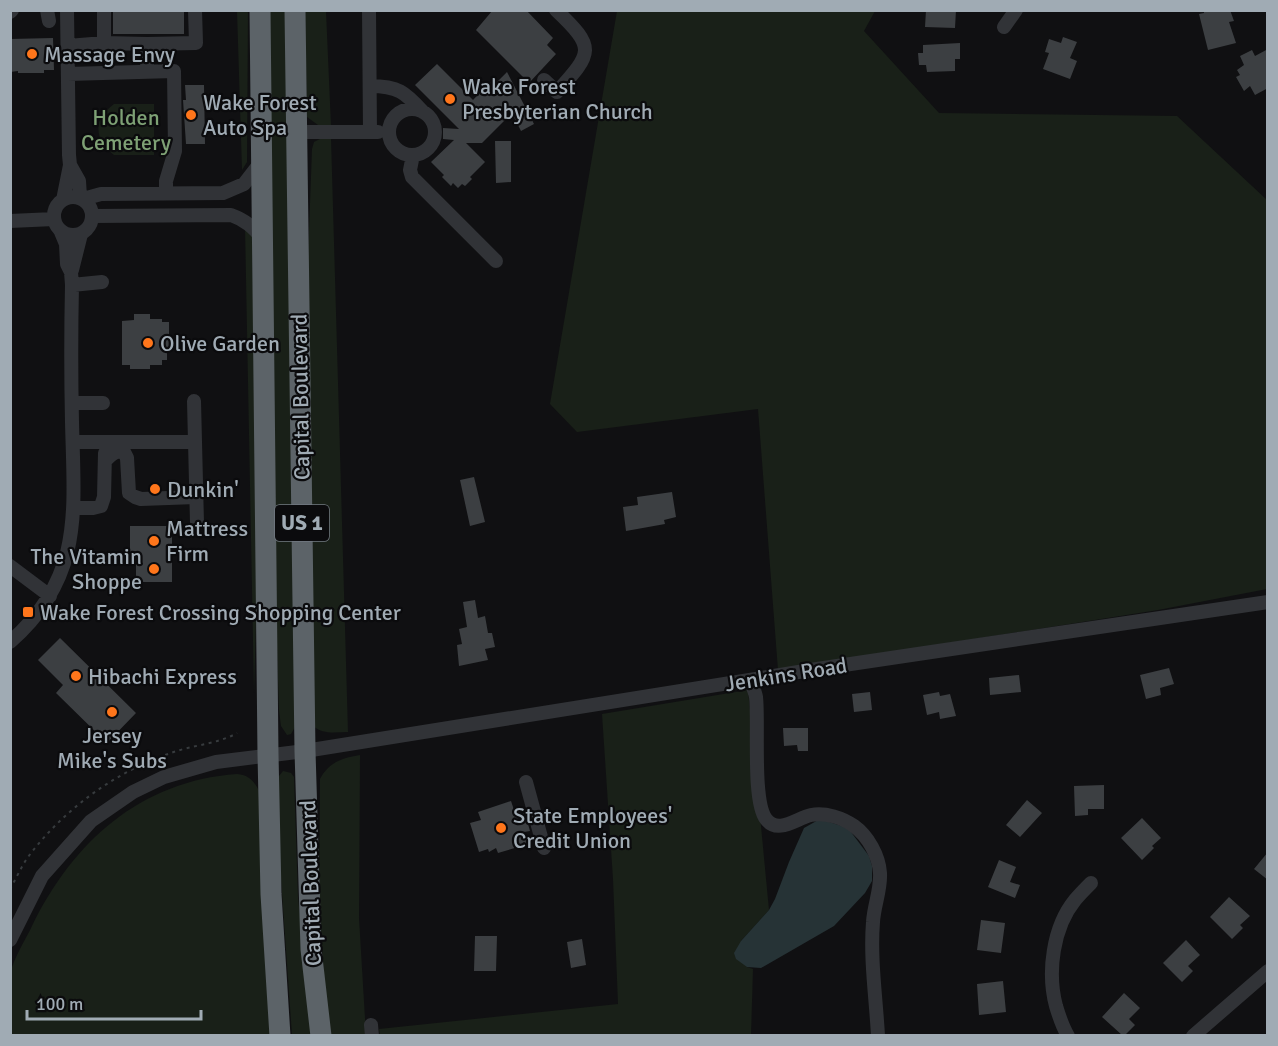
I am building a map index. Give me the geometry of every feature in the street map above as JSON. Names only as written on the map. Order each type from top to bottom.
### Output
[{"type":"highway","name":"Capital Boulevard","points":[[260,10],[268,754],[271,894],[280,1035]]},
{"type":"highway","name":"Capital Boulevard","points":[[295,10],[305,751],[310,949],[321,1035]]},
{"type":"street","points":[[10,642],[27,628],[50,596],[67,558],[72,529],[71,278],[67,264],[66,244],[54,219],[56,208],[63,200],[70,165],[67,10]]},
{"type":"street","points":[[104,10],[104,43]]},
{"type":"street","points":[[68,46],[104,43],[196,43],[195,10]]},
{"type":"street","points":[[369,10],[370,132]]},
{"type":"street","points":[[544,80],[557,92],[577,70],[583,60],[585,50],[584,41],[578,31],[556,10]]},
{"type":"street","points":[[1004,27],[1016,10]]},
{"type":"street","points":[[147,44],[147,71]]},
{"type":"street","points":[[68,74],[174,71],[175,151],[166,181],[166,192]]},
{"type":"street","points":[[370,86],[390,87],[405,93],[423,112],[434,124],[434,138],[426,150],[413,155],[399,151],[390,140],[389,132],[394,118],[400,112],[408,110],[423,112]]},
{"type":"street","points":[[297,132],[389,132]]},
{"type":"street","points":[[413,155],[410,170],[412,177],[496,261]]},
{"type":"street","points":[[63,200],[101,194],[223,193],[244,184],[262,161]]},
{"type":"street","points":[[61,232],[71,236],[81,234],[90,227],[93,216],[89,205],[82,198],[79,181],[70,165]]},
{"type":"street","points":[[93,216],[231,216],[252,226],[262,238]]},
{"type":"street","points":[[10,221],[54,219]]},
{"type":"street","points":[[71,278],[81,234]]},
{"type":"street","points":[[71,278],[102,282]]},
{"type":"street","points":[[194,401],[197,523]]},
{"type":"street","points":[[72,403],[103,403]]},
{"type":"street","points":[[73,442],[195,442]]},
{"type":"street","points":[[73,508],[101,506],[104,496],[105,442]]},
{"type":"street","points":[[105,461],[111,454],[118,451],[124,452],[127,458],[129,493],[135,497],[196,497]]},
{"type":"street","points":[[10,566],[50,596]]},
{"type":"street","name":"Jenkins Road","points":[[10,940],[42,876],[91,821],[132,792],[164,777],[216,762],[305,751],[750,680],[1268,602]]},
{"type":"street","points":[[750,680],[756,696],[756,754],[761,808],[766,819],[773,825],[781,825],[792,823],[811,814],[827,815],[841,819],[855,827],[871,844],[880,871],[873,921],[878,1035]]},
{"type":"street","points":[[526,782],[544,848]]},
{"type":"street","points":[[1068,1035],[1062,1028],[1051,971],[1057,935],[1074,901],[1091,883]]},
{"type":"street","points":[[1193,1035],[1268,971]]},
{"type":"green space","points":[[237,11],[248,11],[247,162],[242,170]]},
{"type":"green space","points":[[267,11],[290,11],[295,727],[291,734],[287,735],[281,726],[279,710],[271,465]]},
{"type":"green space","points":[[305,11],[326,11],[331,126],[318,125],[307,117]]},
{"type":"green space","points":[[617,11],[875,11],[864,31],[939,113],[1177,116],[1267,200],[1267,589],[1158,610],[778,670],[758,409],[577,432],[550,404]]},
{"type":"green space","name":"Holden Cemetery","points":[[114,104],[154,104],[154,155],[114,155],[102,145],[99,122],[104,113]]},
{"type":"green space","points":[[322,138],[331,138],[348,732],[325,732],[313,726],[307,286],[312,149],[314,142]]},
{"type":"green space","points":[[245,226],[252,235],[258,550],[254,693]]},
{"type":"green space","points":[[748,690],[769,910],[741,941],[747,967],[753,969],[751,1035],[380,1036],[379,1029],[618,1004],[613,879],[602,714]]},
{"type":"green space","points":[[360,755],[359,918],[366,1035],[328,1035],[319,901],[320,779],[328,768],[337,762]]},
{"type":"green space","points":[[283,771],[291,773],[294,777],[298,897],[312,1035],[292,1035],[279,850],[279,776]]},
{"type":"green space","points":[[237,774],[248,777],[260,792],[271,1035],[11,1035],[9,987],[12,967],[49,896],[89,843],[114,821],[140,803],[170,789],[202,779]]},
{"type":"shaded area","points":[[820,819],[848,828],[869,856],[872,881],[865,893],[834,926],[761,968],[747,967],[736,959],[734,953],[741,941],[769,910],[804,828]]},
{"type":"building","points":[[113,10],[184,10],[184,34],[113,34]]},
{"type":"building","points":[[526,10],[553,38],[547,45],[556,54],[529,83],[476,30],[492,11]]},
{"type":"building","points":[[926,10],[956,10],[955,28],[925,27]]},
{"type":"building","points":[[1204,10],[1230,10],[1234,21],[1229,22],[1236,43],[1208,50],[1199,14],[1204,13]]},
{"type":"building","points":[[1063,37],[1077,42],[1070,58],[1077,61],[1070,79],[1043,69],[1049,53],[1045,52],[1049,39],[1061,43]]},
{"type":"building","name":"Massage Envy","points":[[53,38],[54,70],[44,70],[44,73],[10,72],[10,39]]},
{"type":"building","points":[[960,43],[960,59],[955,59],[955,71],[927,72],[926,65],[919,65],[918,53],[923,53],[923,45]]},
{"type":"building","points":[[1268,49],[1268,88],[1255,95],[1250,86],[1244,91],[1236,77],[1240,75],[1237,70],[1244,65],[1240,56],[1252,50],[1255,56]]},
{"type":"building","points":[[437,64],[473,100],[490,82],[493,86],[507,72],[534,124],[521,131],[512,113],[482,143],[466,143],[485,162],[470,177],[472,179],[465,186],[462,184],[458,188],[453,183],[451,186],[431,162],[454,140],[443,139],[443,128],[459,129],[415,85]]},
{"type":"building","name":"Wake Forest Auto Spa","points":[[185,85],[204,85],[205,144],[186,144],[183,100],[186,100]]},
{"type":"building","points":[[495,141],[511,141],[511,182],[496,183]]},
{"type":"building","name":"Olive Garden","points":[[134,314],[150,314],[150,319],[162,319],[162,322],[169,322],[169,337],[174,337],[174,349],[167,349],[167,360],[162,360],[162,365],[150,365],[150,369],[130,369],[130,365],[122,365],[122,321],[134,320]]},
{"type":"building","points":[[474,477],[485,522],[470,526],[460,480]]},
{"type":"building","points":[[672,492],[676,517],[664,520],[665,524],[626,531],[623,507],[638,505],[637,497]]},
{"type":"building","points":[[130,526],[172,526],[172,582],[136,582],[136,560],[130,560]]},
{"type":"building","points":[[475,600],[478,618],[485,616],[488,633],[492,633],[495,647],[485,649],[488,660],[459,666],[457,645],[462,644],[459,629],[467,627],[463,602]]},
{"type":"building","points":[[60,638],[136,713],[107,743],[56,693],[63,685],[38,660]]},
{"type":"building","points":[[1169,668],[1174,684],[1160,688],[1161,695],[1146,699],[1140,675]]},
{"type":"building","points":[[1019,675],[1021,692],[990,695],[989,678]]},
{"type":"building","points":[[870,692],[872,710],[854,712],[852,694]]},
{"type":"building","points":[[939,692],[940,696],[950,694],[956,716],[940,719],[939,712],[927,715],[923,695]]},
{"type":"building","points":[[783,728],[808,728],[808,751],[798,751],[797,745],[784,746]]},
{"type":"building","points":[[1104,785],[1104,809],[1088,809],[1088,815],[1075,816],[1074,786]]},
{"type":"building","points":[[1027,800],[1042,813],[1020,837],[1006,825]]},
{"type":"building","points":[[511,801],[515,813],[524,810],[530,831],[524,832],[528,844],[498,853],[496,848],[489,852],[488,849],[479,852],[470,823],[481,820],[478,812]]},
{"type":"building","points":[[1142,818],[1161,838],[1142,860],[1121,838]]},
{"type":"building","points":[[1268,852],[1268,880],[1254,869]]},
{"type":"building","points":[[999,860],[1016,867],[1010,882],[1020,885],[1015,898],[988,887]]},
{"type":"building","points":[[1229,897],[1250,916],[1240,925],[1243,928],[1232,939],[1210,917]]},
{"type":"building","points":[[981,920],[1005,923],[1001,953],[977,950]]},
{"type":"building","points":[[475,936],[497,936],[496,971],[474,971]]},
{"type":"building","points":[[582,939],[586,965],[571,968],[567,942]]},
{"type":"building","points":[[1186,940],[1200,955],[1188,966],[1193,971],[1182,982],[1163,963]]},
{"type":"building","points":[[1003,981],[1006,1012],[979,1015],[977,984]]},
{"type":"building","points":[[1124,993],[1140,1008],[1129,1019],[1135,1025],[1125,1035],[1122,1035],[1102,1017]]},
{"type":"place","name":"Massage Envy","points":[[32,54]]},
{"type":"place","name":"Wake Forest Presbyterian Church","points":[[450,99]]},
{"type":"place","name":"Wake Forest Auto Spa","points":[[191,115]]},
{"type":"place","name":"Olive Garden","points":[[148,343]]},
{"type":"place","name":"Dunkin'","points":[[155,489]]},
{"type":"place","name":"Mattress Firm","points":[[154,541]]},
{"type":"place","name":"The Vitamin Shoppe","points":[[154,569]]},
{"type":"place","name":"Wake Forest Crossing Shopping Center","points":[[28,612]]},
{"type":"place","name":"Hibachi Express","points":[[76,676]]},
{"type":"place","name":"Jersey Mike's Subs","points":[[112,712]]},
{"type":"place","name":"State Employees' Credit Union","points":[[501,828]]}]
